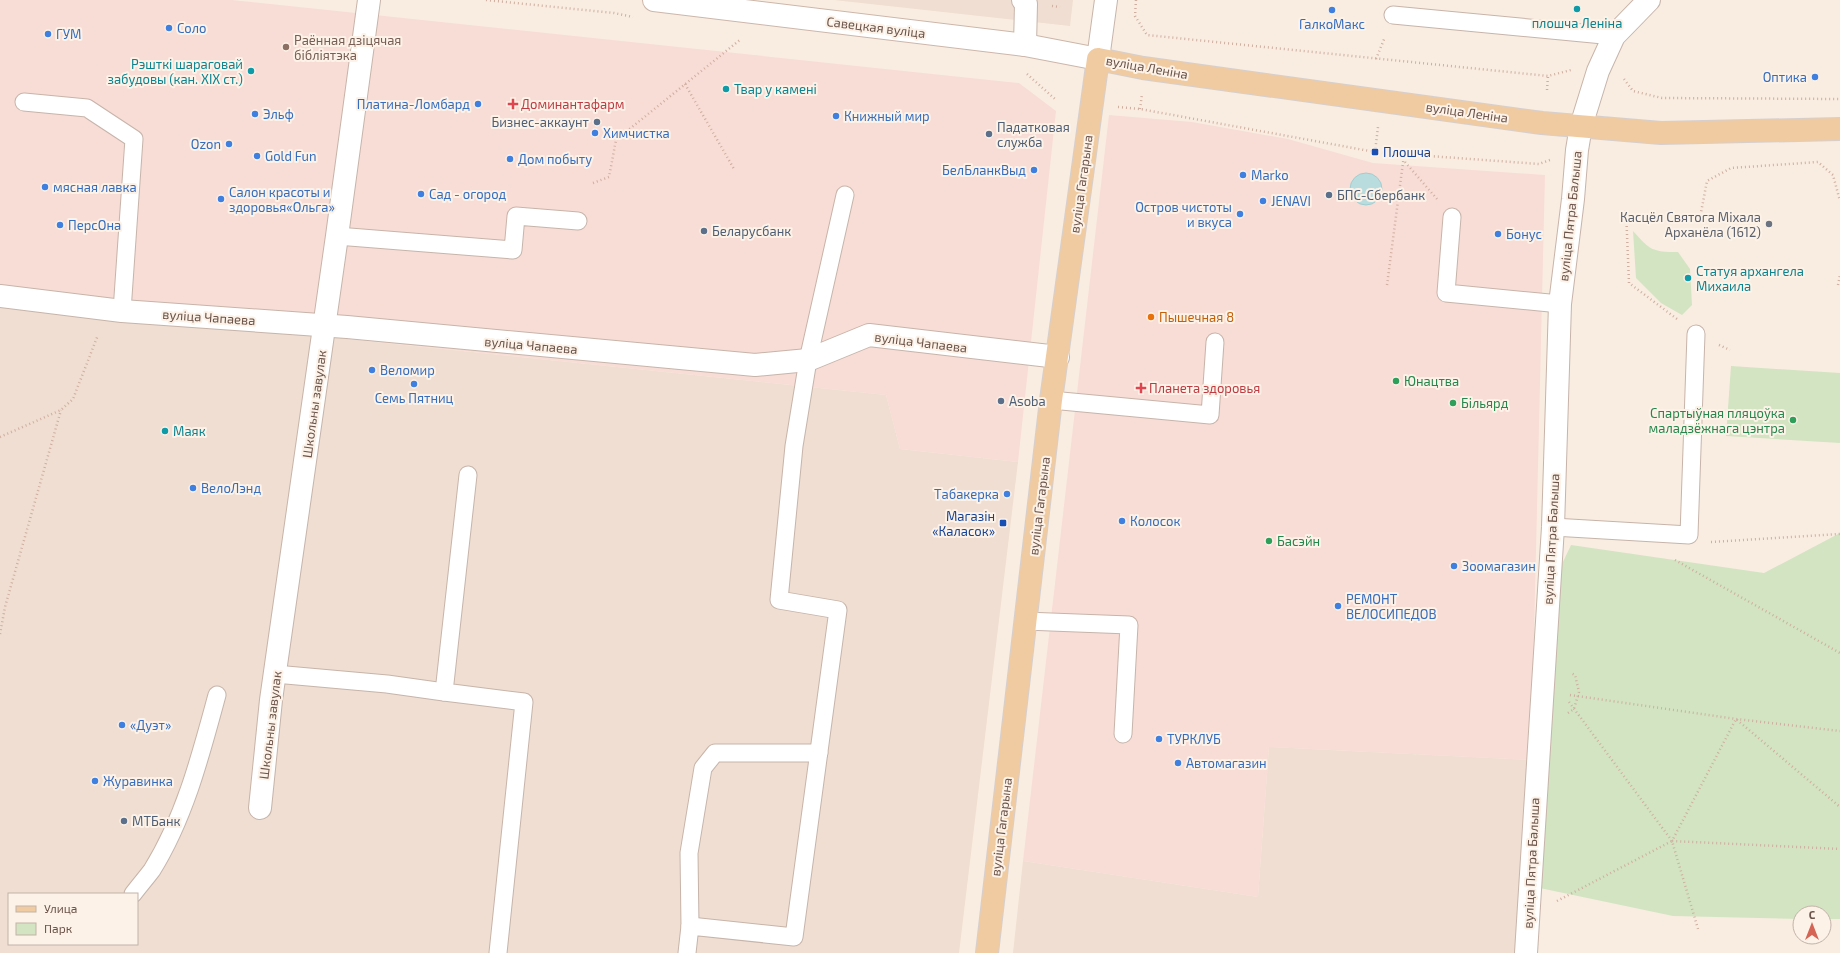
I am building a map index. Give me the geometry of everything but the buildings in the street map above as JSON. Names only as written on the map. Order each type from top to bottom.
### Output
[{"type":"main road","name":"вуліца Леніна","points":[[1098,59],[1151,70],[1527,121],[1661,133],[1840,129]]},
{"type":"main road","name":"вуліца Гагарына","points":[[987,953],[1051,400],[1098,59]]},
{"type":"street","name":"Школьны завулак","points":[[260,808],[275,674],[325,326],[369,0]]},
{"type":"street","name":"Савецкая вуліца","points":[[654,0],[1025,45],[1098,59]]},
{"type":"street","points":[[1023,0],[1026,4],[1025,45]]},
{"type":"street","points":[[1098,59],[1106,0]]},
{"type":"street","name":"вуліца Пятра Балыша","points":[[1526,953],[1552,692],[1553,527],[1560,304],[1573,199],[1577,150],[1581,126],[1598,71],[1614,36],[1649,0]]},
{"type":"street","name":"вуліца Чапаева","points":[[0,296],[115,310],[325,326],[755,365],[808,360],[868,335],[1058,357]]},
{"type":"lane","points":[[1393,15],[1614,36]]},
{"type":"lane","points":[[24,102],[88,108],[134,139],[115,310]]},
{"type":"lane","points":[[690,926],[794,937],[838,610],[779,600],[794,446],[808,360],[845,195]]},
{"type":"lane","points":[[337,236],[513,250],[516,216],[578,221]]},
{"type":"lane","points":[[1452,217],[1446,293],[1560,304]]},
{"type":"lane","points":[[1553,527],[1689,535],[1696,334]]},
{"type":"lane","points":[[1051,400],[1210,416],[1215,342]]},
{"type":"lane","points":[[444,692],[468,475]]},
{"type":"lane","points":[[1025,621],[1129,625],[1123,734]]},
{"type":"lane","points":[[275,674],[387,684],[524,702],[498,953]]},
{"type":"lane","points":[[134,893],[152,870],[178,820],[200,758],[217,695]]},
{"type":"lane","points":[[687,953],[690,926],[689,853],[703,768],[715,752],[819,752]]},
{"type":"path","points":[[1136,0],[1135,16],[1147,35],[1548,76],[1576,68]]},
{"type":"path","points":[[593,183],[609,177],[616,140],[741,39]]},
{"type":"path","points":[[1621,74],[1633,91],[1662,98],[1840,99]]},
{"type":"path","points":[[1546,90],[1548,76]]},
{"type":"path","points":[[685,84],[734,169]]},
{"type":"path","points":[[1140,109],[1142,93]]},
{"type":"path","points":[[1387,285],[1404,155]]},
{"type":"path","points":[[1404,162],[1452,217]]},
{"type":"path","points":[[1698,223],[1707,181],[1731,168],[1818,162],[1833,175],[1840,201]]},
{"type":"path","points":[[1626,210],[1629,283],[1696,334],[1730,350]]},
{"type":"path","points":[[1838,285],[1840,275]]},
{"type":"path","points":[[0,436],[61,410],[73,399],[115,310]]},
{"type":"path","points":[[0,634],[5,607],[61,410]]},
{"type":"path","points":[[1672,558],[1840,653]]},
{"type":"path","points":[[1562,715],[1574,709],[1578,696],[1576,676],[1570,672]]},
{"type":"path","points":[[1552,692],[1736,719],[1840,731]]},
{"type":"path","points":[[1552,692],[1574,709],[1672,841],[1698,929]]},
{"type":"path","points":[[1736,719],[1840,807]]},
{"type":"path","points":[[1672,841],[1736,719]]},
{"type":"path","points":[[1553,903],[1672,841],[1840,849]]},
{"type":"shaded area","points":[[0,0],[232,0],[1019,83],[1056,111],[1018,462],[900,449],[886,395],[0,303]]},
{"type":"shaded area","points":[[834,0],[1073,0],[1070,26]]},
{"type":"shaded area","points":[[1109,115],[1192,122],[1288,139],[1373,163],[1545,175],[1531,760],[1269,747],[1258,897],[1023,861]]},
{"type":"shaded area","points":[[0,303],[886,395],[900,449],[1018,462],[959,953],[0,953]]},
{"type":"shaded area","points":[[1269,747],[1531,760],[1516,953],[1013,953],[1023,861],[1258,897]]},
{"type":"green space","points":[[1633,231],[1652,249],[1678,252],[1690,269],[1692,305],[1682,315],[1661,303],[1636,278]]},
{"type":"green space","points":[[1731,366],[1840,373],[1840,443],[1726,436]]},
{"type":"green space","points":[[1840,533],[1840,919],[1832,919],[1832,905],[1792,905],[1792,919],[1673,916],[1535,887],[1562,564],[1571,545],[1764,573]]},
{"type":"water","points":[[1363,173],[1369,173],[1379,180],[1382,189],[1381,195],[1375,202],[1369,205],[1363,205],[1353,198],[1350,192],[1350,186],[1357,176]]},
{"type":"place","name":"плошча Леніна","points":[[1577,9]]},
{"type":"place","name":"ГалкоМакс","points":[[1332,10]]},
{"type":"place","name":"Соло","points":[[169,28]]},
{"type":"place","name":"ГУМ","points":[[48,34]]},
{"type":"place","name":"Раённая дзіцячая бібліятэка","points":[[286,47]]},
{"type":"place","name":"Рэшткі шараговай забудовы (кан. XIX ст.)","points":[[251,71]]},
{"type":"place","name":"Оптика","points":[[1815,77]]},
{"type":"place","name":"Твар у камені","points":[[726,89]]},
{"type":"place","name":"Платина-Ломбард","points":[[478,104]]},
{"type":"place","name":"Доминантафарм","points":[[513,104]]},
{"type":"place","name":"Эльф","points":[[255,114]]},
{"type":"place","name":"Книжный мир","points":[[836,116]]},
{"type":"place","name":"Бизнес-аккаунт","points":[[597,122]]},
{"type":"place","name":"Химчистка","points":[[595,133]]},
{"type":"place","name":"Падатковая служба","points":[[989,134]]},
{"type":"place","name":"Ozon","points":[[229,144]]},
{"type":"place","name":"Плошча","points":[[1375,152]]},
{"type":"place","name":"Gold Fun","points":[[257,156]]},
{"type":"place","name":"Дом побыту","points":[[510,159]]},
{"type":"place","name":"БелБланкВыд","points":[[1034,170]]},
{"type":"place","name":"Marko","points":[[1243,175]]},
{"type":"place","name":"мясная лавка","points":[[45,187]]},
{"type":"place","name":"Сад - огород","points":[[421,194]]},
{"type":"place","name":"БПС-Сбербанк","points":[[1329,195]]},
{"type":"place","name":"Салон красоты и здоровья«Ольга»","points":[[221,199]]},
{"type":"place","name":"JENAVI","points":[[1263,201]]},
{"type":"place","name":"Остров чистоты и вкуса","points":[[1240,214]]},
{"type":"place","name":"Касцёл Святога Міхала Арханёла (1612)","points":[[1769,224]]},
{"type":"place","name":"ПерсОна","points":[[60,225]]},
{"type":"place","name":"Беларусбанк","points":[[704,231]]},
{"type":"place","name":"Бонус","points":[[1498,234]]},
{"type":"place","name":"Статуя архангела Михаила","points":[[1688,278]]},
{"type":"place","name":"Пышечная 8","points":[[1151,317]]},
{"type":"place","name":"Веломир","points":[[372,370]]},
{"type":"place","name":"Юнацтва","points":[[1396,381]]},
{"type":"place","name":"Семь Пятниц","points":[[414,384]]},
{"type":"place","name":"Планета здоровья","points":[[1141,388]]},
{"type":"place","name":"Asoba","points":[[1001,401]]},
{"type":"place","name":"Більярд","points":[[1453,403]]},
{"type":"place","name":"Спартыўная пляцоўка маладзёжнага цэнтра","points":[[1793,420]]},
{"type":"place","name":"Маяк","points":[[165,431]]},
{"type":"place","name":"ВелоЛэнд","points":[[193,488]]},
{"type":"place","name":"Табакерка","points":[[1007,494]]},
{"type":"place","name":"Колосок","points":[[1122,521]]},
{"type":"place","name":"Магазін «Каласок»","points":[[1003,523]]},
{"type":"place","name":"Басэйн","points":[[1269,541]]},
{"type":"place","name":"Зоомагазин","points":[[1454,566]]},
{"type":"place","name":"РЕМОНТ ВЕЛОСИПЕДОВ","points":[[1338,606]]},
{"type":"place","name":"«Дуэт»","points":[[122,725]]},
{"type":"place","name":"ТУРКЛУБ","points":[[1159,739]]},
{"type":"place","name":"Автомагазин","points":[[1178,763]]},
{"type":"place","name":"Журавинка","points":[[95,781]]},
{"type":"place","name":"МТБанк","points":[[124,821]]}]
